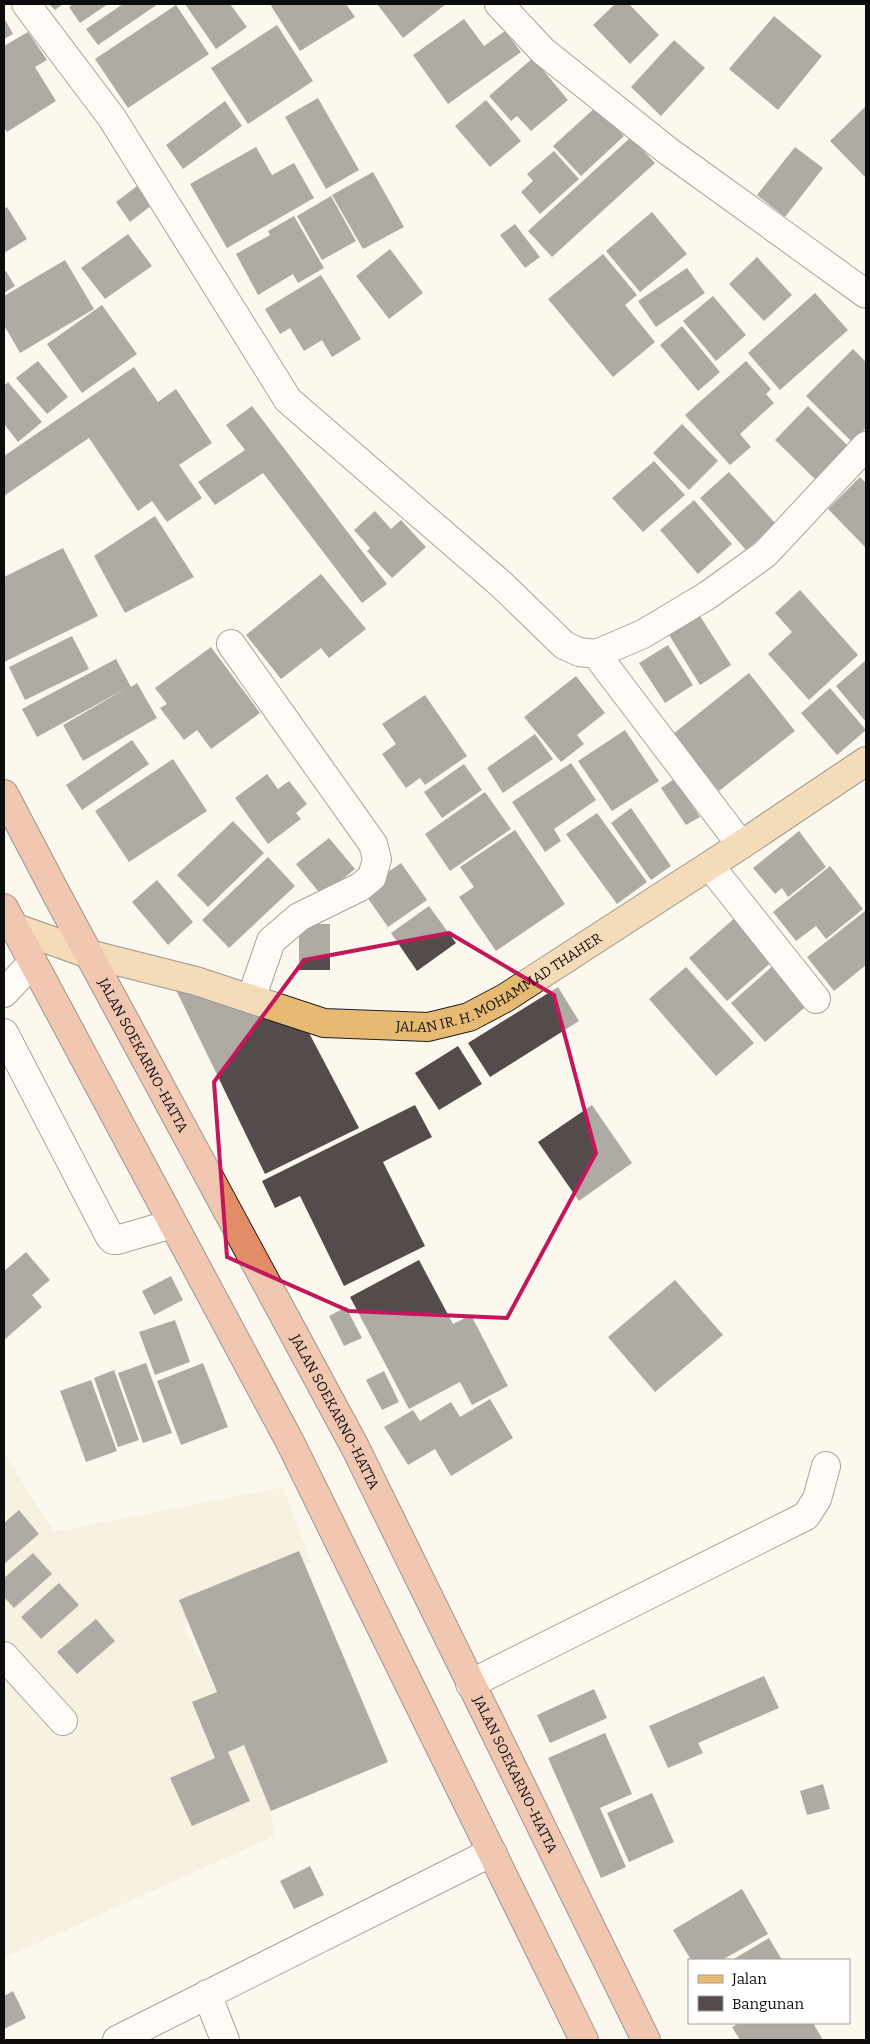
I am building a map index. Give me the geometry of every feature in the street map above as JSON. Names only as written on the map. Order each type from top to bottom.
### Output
[{"type":"highway","name":"JALAN SOEKARNO-HATTA","points":[[4,794],[355,1447],[646,2040]]},
{"type":"highway","points":[[9,918],[290,1442],[584,2040]]},
{"type":"main road","name":"JALAN IR. H. MOHAMMAD THAHER","points":[[9,918],[89,954],[196,981],[324,1023],[428,1028],[469,1017],[505,998],[741,846],[866,761]]},
{"type":"street","points":[[26,4],[112,118],[288,400],[502,584],[564,645],[578,652],[596,654],[643,634],[708,595],[765,554],[866,446]]},
{"type":"street","points":[[498,4],[544,50],[668,151],[866,294]]},
{"type":"street","points":[[231,644],[372,844],[377,859],[372,877],[360,887],[299,917],[271,941],[252,999]]},
{"type":"street","points":[[596,654],[741,846]]},
{"type":"street","points":[[710,866],[816,999]]},
{"type":"street","points":[[4,993],[32,963]]},
{"type":"street","points":[[4,1033],[110,1237],[113,1240],[117,1240],[172,1224]]},
{"type":"street","points":[[470,1684],[806,1516],[817,1499],[826,1466]]},
{"type":"street","points":[[4,1656],[63,1721]]},
{"type":"street","points":[[117,2040],[492,1852]]},
{"type":"street","points":[[207,1994],[225,2040]]},
{"type":"highlighted area","points":[[449,933],[554,995],[596,1153],[507,1318],[349,1311],[227,1257],[214,1082],[304,960]]},
{"type":"shaded area","points":[[4,1453],[54,1532],[283,1487],[311,1562],[183,1625],[244,1745],[271,1811],[274,1836],[4,1958]]},
{"type":"building","points":[[49,4],[63,4],[55,10]]},
{"type":"building","points":[[73,4],[108,4],[80,23],[69,7]]},
{"type":"building","points":[[123,4],[158,4],[98,45],[86,29]]},
{"type":"building","points":[[185,4],[230,4],[247,27],[216,49]]},
{"type":"building","points":[[273,4],[346,4],[355,17],[300,51],[271,6]]},
{"type":"building","points":[[377,4],[446,4],[403,38]]},
{"type":"building","points":[[615,4],[629,4],[659,35],[630,64],[593,25]]},
{"type":"building","points":[[176,5],[209,54],[128,108],[95,59]]},
{"type":"building","points":[[774,16],[822,56],[778,110],[729,69]]},
{"type":"building","points":[[4,18],[13,34],[4,39]]},
{"type":"building","points":[[464,19],[484,46],[505,31],[521,52],[448,104],[413,55]]},
{"type":"building","points":[[277,25],[313,81],[248,124],[211,68]]},
{"type":"building","points":[[28,32],[47,60],[35,67],[56,101],[7,132],[4,127],[4,46]]},
{"type":"building","points":[[674,40],[705,68],[661,116],[631,87]]},
{"type":"building","points":[[533,58],[568,100],[531,131],[517,116],[511,121],[489,96]]},
{"type":"building","points":[[318,98],[359,170],[326,189],[285,117]]},
{"type":"building","points":[[486,100],[521,141],[490,167],[455,126]]},
{"type":"building","points":[[225,101],[242,126],[183,169],[166,145]]},
{"type":"building","points":[[597,106],[624,136],[581,176],[553,146]]},
{"type":"building","points":[[866,106],[866,178],[830,141]]},
{"type":"building","points":[[631,137],[655,163],[552,257],[528,231]]},
{"type":"building","points":[[256,147],[272,175],[294,163],[314,198],[227,248],[190,184]]},
{"type":"building","points":[[795,147],[823,168],[785,217],[757,195]]},
{"type":"building","points":[[554,151],[579,179],[540,214],[521,192],[533,181],[527,174]]},
{"type":"building","points":[[373,172],[404,227],[363,249],[332,195]]},
{"type":"building","points":[[137,186],[152,205],[130,222],[116,202]]},
{"type":"building","points":[[331,196],[356,241],[322,260],[297,216]]},
{"type":"building","points":[[7,207],[27,239],[4,253],[4,209]]},
{"type":"building","points":[[652,212],[687,254],[640,292],[606,251]]},
{"type":"building","points":[[294,216],[324,268],[298,283],[293,274],[258,295],[236,254],[270,235],[268,231]]},
{"type":"building","points":[[515,224],[540,257],[525,268],[500,235]]},
{"type":"building","points":[[128,234],[152,266],[105,299],[81,268]]},
{"type":"building","points":[[390,249],[423,293],[389,319],[356,276]]},
{"type":"building","points":[[603,254],[637,295],[625,305],[655,342],[613,377],[548,299]]},
{"type":"building","points":[[757,257],[792,295],[764,321],[729,284]]},
{"type":"building","points":[[65,260],[94,309],[20,353],[4,325],[4,296]]},
{"type":"building","points":[[687,268],[705,293],[656,327],[638,301]]},
{"type":"building","points":[[6,271],[15,286],[4,293],[4,272]]},
{"type":"building","points":[[321,275],[361,339],[332,357],[322,340],[304,351],[290,328],[280,334],[265,309]]},
{"type":"building","points":[[815,293],[848,330],[780,390],[748,353]]},
{"type":"building","points":[[713,296],[746,335],[716,361],[683,321]]},
{"type":"building","points":[[102,305],[137,354],[82,393],[47,344]]},
{"type":"building","points":[[682,326],[720,372],[698,391],[660,345]]},
{"type":"building","points":[[853,349],[866,362],[866,428],[852,442],[806,396]]},
{"type":"building","points":[[38,361],[68,397],[47,414],[16,378]]},
{"type":"building","points":[[746,361],[771,389],[766,394],[774,403],[740,434],[751,447],[730,465],[685,415]]},
{"type":"building","points":[[134,367],[158,402],[176,389],[212,443],[179,465],[202,498],[167,522],[152,501],[138,511],[89,438],[4,496],[4,456]]},
{"type":"building","points":[[8,382],[42,422],[18,442],[4,424],[4,386]]},
{"type":"building","points":[[252,406],[387,584],[362,603],[263,473],[215,505],[198,482],[245,450],[226,425]]},
{"type":"building","points":[[808,406],[848,446],[815,479],[775,440]]},
{"type":"building","points":[[682,424],[718,461],[689,490],[653,453]]},
{"type":"building","points":[[654,461],[685,495],[643,532],[612,498]]},
{"type":"building","points":[[729,472],[776,524],[746,550],[700,498]]},
{"type":"building","points":[[860,477],[866,483],[866,548],[828,509]]},
{"type":"building","points":[[694,500],[732,544],[698,574],[660,530]]},
{"type":"building","points":[[375,511],[391,529],[401,520],[426,547],[392,578],[367,551],[370,548],[354,530]]},
{"type":"building","points":[[155,516],[194,577],[125,613],[94,556]]},
{"type":"building","points":[[63,548],[98,616],[4,662],[4,577]]},
{"type":"building","points":[[321,574],[366,629],[329,658],[321,648],[281,679],[246,635]]},
{"type":"building","points":[[800,590],[858,655],[809,700],[768,654],[792,632],[775,613]]},
{"type":"building","points":[[700,616],[731,665],[700,685],[669,635]]},
{"type":"building","points":[[72,636],[89,669],[25,700],[9,667]]},
{"type":"building","points":[[668,645],[693,685],[665,703],[639,663]]},
{"type":"building","points":[[211,647],[260,713],[211,749],[197,730],[184,740],[160,708],[167,704],[155,688]]},
{"type":"building","points":[[116,659],[131,687],[137,683],[157,718],[83,761],[63,725],[127,688],[37,737],[22,709]]},
{"type":"building","points":[[866,660],[866,722],[836,686]]},
{"type":"building","points":[[749,673],[795,731],[719,791],[673,734]]},
{"type":"building","points":[[576,676],[605,713],[577,735],[584,744],[561,762],[524,717]]},
{"type":"building","points":[[830,688],[866,730],[837,755],[801,713]]},
{"type":"building","points":[[425,695],[467,756],[425,785],[420,778],[406,788],[382,754],[396,744],[382,724]]},
{"type":"building","points":[[625,730],[659,781],[612,811],[578,761]]},
{"type":"building","points":[[535,734],[553,759],[503,793],[487,768]]},
{"type":"building","points":[[132,740],[149,764],[82,810],[66,785]]},
{"type":"building","points":[[173,759],[207,811],[129,862],[95,811]]},
{"type":"building","points":[[571,763],[596,800],[554,829],[561,841],[545,852],[512,802]]},
{"type":"building","points":[[464,764],[482,790],[442,818],[424,792]]},
{"type":"building","points":[[267,774],[278,789],[289,781],[307,804],[296,813],[301,819],[268,844],[235,798]]},
{"type":"building","points":[[674,779],[700,817],[686,825],[661,788]]},
{"type":"building","points":[[485,792],[511,829],[450,871],[425,834]]},
{"type":"building","points":[[631,808],[671,866],[651,880],[611,823]]},
{"type":"building","points":[[597,813],[647,882],[617,904],[566,834]]},
{"type":"building","points":[[233,821],[264,853],[208,907],[177,875]]},
{"type":"building","points":[[515,830],[565,904],[496,951],[459,897],[474,887],[460,867]]},
{"type":"building","points":[[799,831],[826,867],[788,897],[782,888],[775,894],[753,868]]},
{"type":"building","points":[[329,838],[355,869],[322,896],[296,864]]},
{"type":"building","points":[[268,857],[295,886],[229,948],[202,920]]},
{"type":"building","points":[[401,863],[427,900],[388,927],[362,890]]},
{"type":"building","points":[[830,866],[863,909],[826,939],[816,926],[796,941],[773,912]]},
{"type":"building","points":[[157,880],[193,922],[168,945],[132,902]]},
{"type":"building","points":[[429,906],[456,943],[417,971],[391,933]]},
{"type":"building","points":[[865,911],[866,965],[834,991],[807,957]]},
{"type":"building","points":[[737,916],[775,959],[727,1001],[689,958]]},
{"type":"building","points":[[299,924],[330,924],[330,970],[299,970]]},
{"type":"building","points":[[776,963],[811,1002],[765,1042],[731,1003]]},
{"type":"building","points":[[686,967],[754,1043],[716,1076],[649,999]]},
{"type":"building","points":[[558,987],[579,1021],[490,1077],[468,1043]]},
{"type":"building","points":[[176,990],[308,1031],[359,1128],[265,1174]]},
{"type":"building","points":[[458,1046],[482,1084],[439,1110],[415,1073]]},
{"type":"building","points":[[415,1105],[432,1137],[383,1162],[425,1246],[344,1286],[300,1196],[275,1208],[262,1181]]},
{"type":"building","points":[[592,1105],[632,1163],[579,1201],[538,1142]]},
{"type":"building","points":[[26,1252],[50,1280],[32,1295],[42,1307],[4,1340],[4,1271]]},
{"type":"building","points":[[419,1260],[453,1324],[471,1315],[508,1386],[472,1405],[460,1382],[409,1409],[350,1297]]},
{"type":"building","points":[[171,1276],[183,1300],[154,1315],[142,1291]]},
{"type":"building","points":[[675,1280],[723,1335],[655,1392],[608,1337]]},
{"type":"building","points":[[346,1307],[362,1338],[344,1346],[329,1316]]},
{"type":"building","points":[[175,1320],[190,1362],[155,1375],[139,1332]]},
{"type":"building","points":[[146,1363],[172,1433],[143,1443],[118,1373]]},
{"type":"building","points":[[203,1363],[228,1427],[181,1445],[157,1381]]},
{"type":"building","points":[[114,1370],[139,1440],[118,1447],[94,1378]]},
{"type":"building","points":[[384,1371],[399,1402],[382,1410],[366,1380]]},
{"type":"building","points":[[91,1380],[117,1451],[86,1462],[60,1391]]},
{"type":"building","points":[[490,1399],[513,1438],[451,1476],[435,1449],[408,1465],[384,1427],[413,1410],[420,1421],[451,1402],[460,1417]]},
{"type":"building","points":[[19,1510],[39,1534],[4,1564],[4,1523]]},
{"type":"building","points":[[299,1551],[388,1762],[271,1811],[244,1745],[228,1752],[250,1801],[192,1826],[170,1778],[215,1758],[192,1702],[217,1692],[179,1600]]},
{"type":"building","points":[[33,1553],[52,1574],[14,1608],[4,1597],[4,1578]]},
{"type":"building","points":[[59,1583],[79,1605],[41,1639],[21,1617]]},
{"type":"building","points":[[96,1619],[115,1641],[77,1674],[57,1652]]},
{"type":"building","points":[[764,1676],[779,1708],[698,1743],[703,1753],[668,1768],[649,1726]]},
{"type":"building","points":[[594,1689],[607,1718],[550,1743],[537,1715]]},
{"type":"building","points":[[605,1733],[632,1794],[600,1808],[626,1867],[601,1878],[548,1758]]},
{"type":"building","points":[[823,1784],[830,1809],[807,1815],[800,1791]]},
{"type":"building","points":[[652,1793],[674,1842],[629,1862],[607,1813]]},
{"type":"building","points":[[310,1866],[324,1895],[294,1909],[280,1881]]},
{"type":"building","points":[[742,1889],[768,1934],[724,1959],[690,1959],[673,1930]]},
{"type":"building","points":[[769,1938],[781,1959],[734,1959]]},
{"type":"building","points":[[13,1991],[26,2018],[4,2029],[4,1996]]},
{"type":"building","points":[[737,2024],[814,2024],[823,2040],[740,2040],[732,2027]]}]
